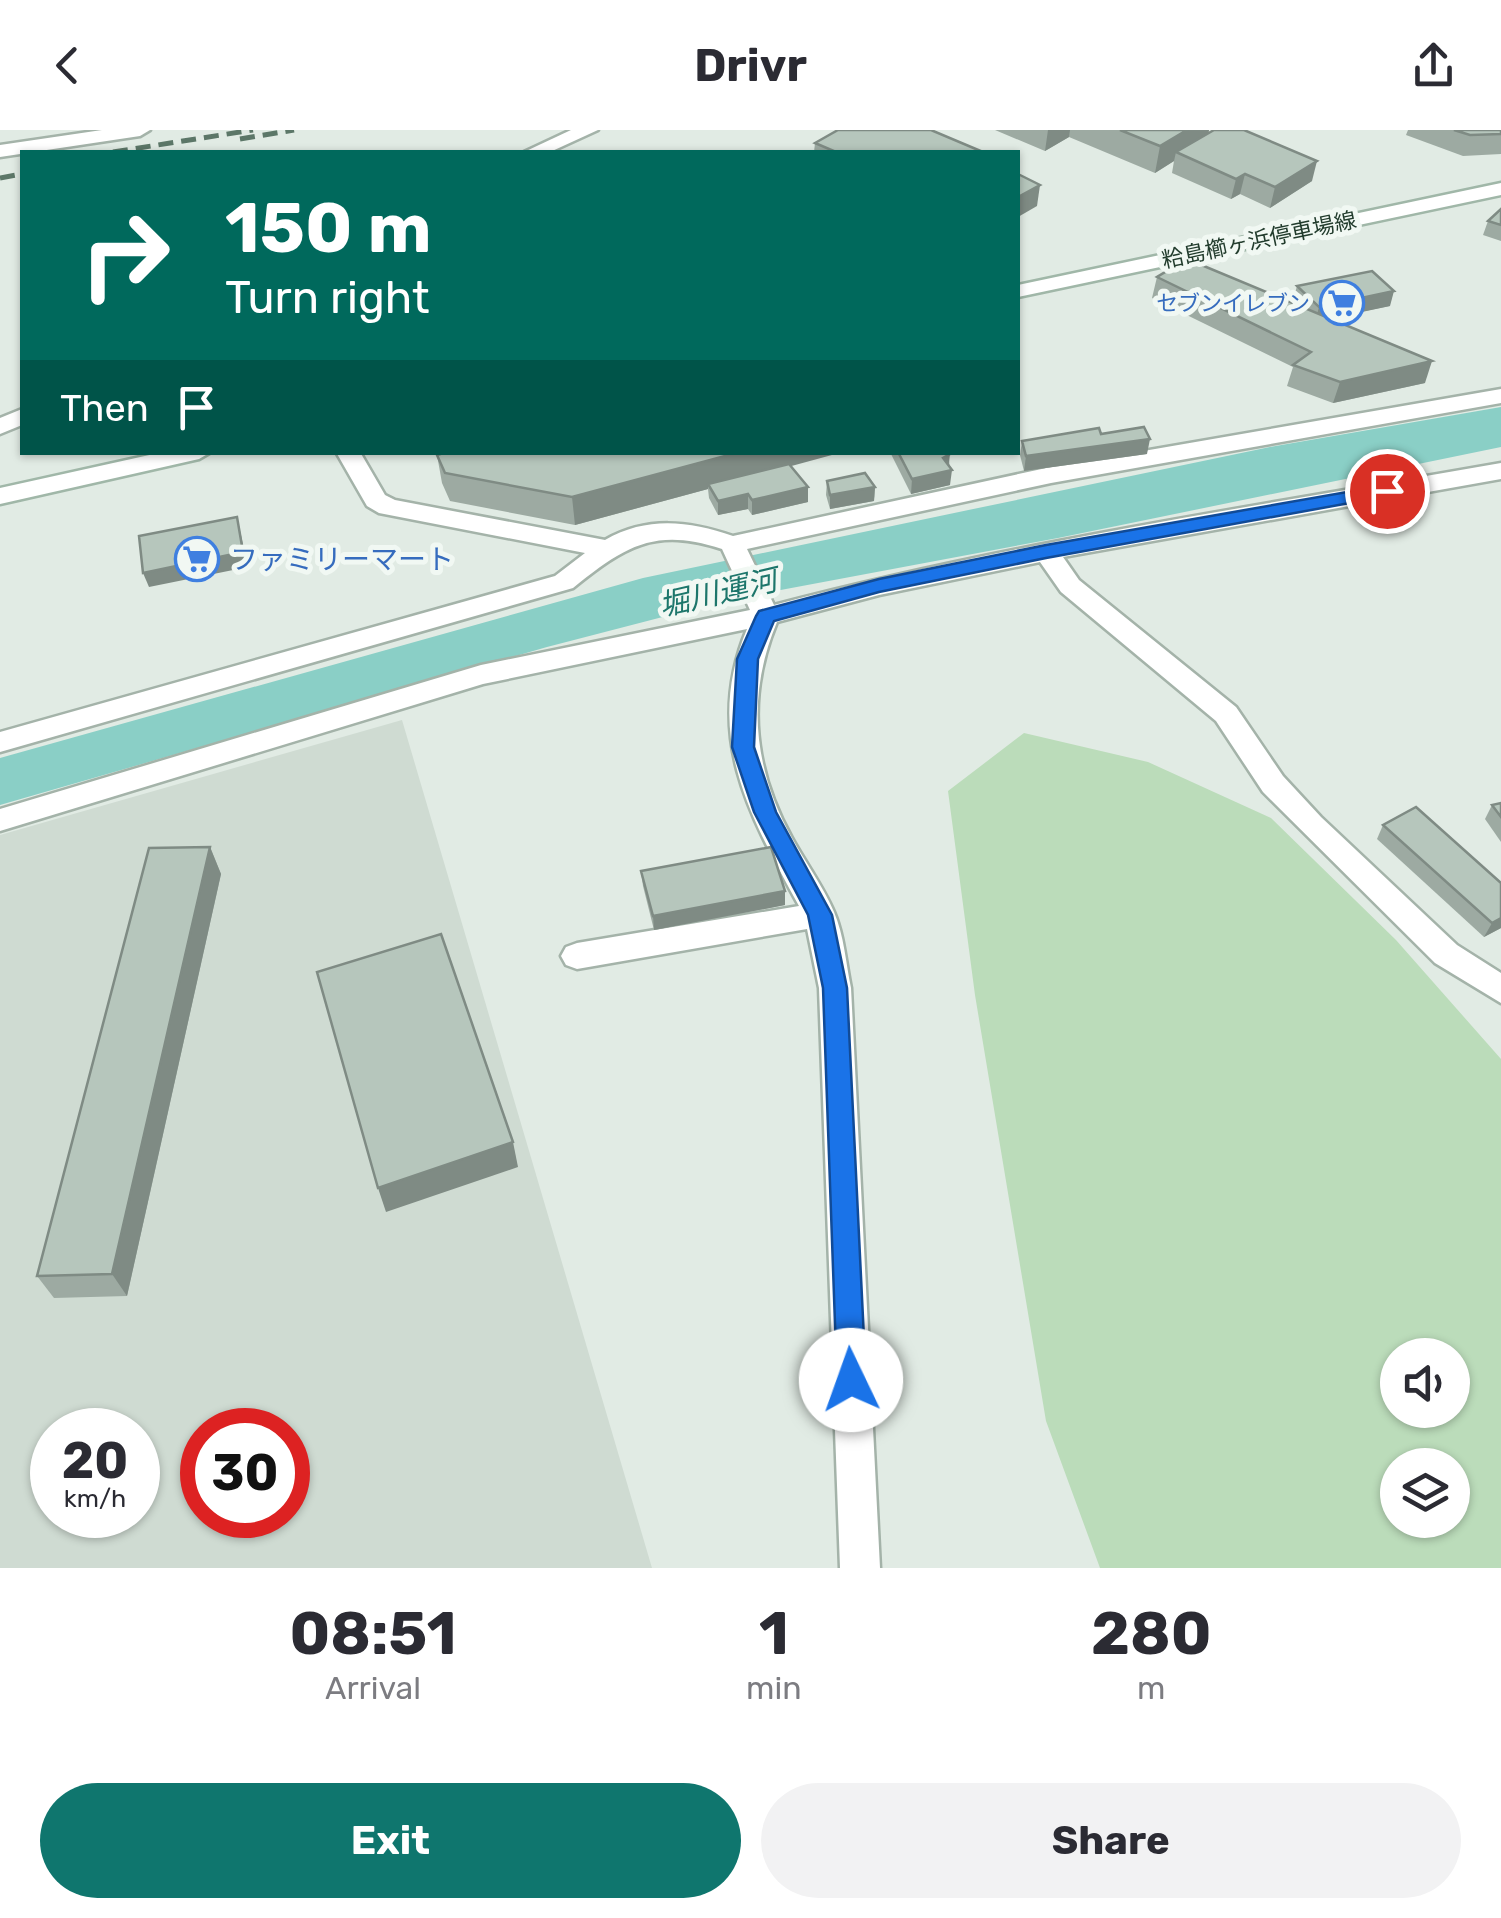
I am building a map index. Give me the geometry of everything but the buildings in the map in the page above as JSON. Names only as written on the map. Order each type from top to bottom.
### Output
[{"type":"street","points":[[33,150],[140,130]]},
{"type":"street","points":[[539,150],[588,130]]},
{"type":"street","name":"粭島櫛ヶ浜停車場線","points":[[1020,291],[1501,189]]},
{"type":"street","points":[[0,742],[564,582],[604,548],[651,528],[683,529],[736,549],[1051,475],[1501,396]]},
{"type":"street","points":[[0,496],[185,455]]},
{"type":"street","points":[[350,455],[376,500],[388,507],[604,548]]},
{"type":"street","points":[[0,820],[481,674],[764,609],[1046,552],[1501,471]]},
{"type":"street","points":[[736,549],[764,609],[748,659],[743,747],[755,790],[775,835],[820,915],[835,988],[860,1568]]},
{"type":"street","points":[[1046,552],[1070,586],[1226,714],[1273,784],[1446,954],[1501,990]]},
{"type":"street","points":[[577,956],[820,915]]},
{"type":"shaded area","points":[[402,720],[652,1568],[0,1568],[0,835]]},
{"type":"green space","points":[[1024,733],[1148,762],[1271,818],[1396,940],[1501,1059],[1501,1568],[1100,1568],[1046,1421],[975,995],[948,791]]},
{"type":"water","name":"堀川運河","points":[[1501,407],[1501,447],[1058,538],[732,599],[547,647],[0,805],[0,758],[643,578],[1270,447]]},
{"type":"railway","points":[[126,150],[253,130]]},
{"type":"railway","points":[[240,139],[294,130]]},
{"type":"railway","points":[[0,178],[20,174]]},
{"type":"place","name":"セブンイレブン","points":[[1342,303]]},
{"type":"place","name":"ファミリーマート","points":[[197,559]]},
{"type":"route","points":[[851,1380],[835,988],[820,915],[775,835],[755,790],[743,747],[748,659],[766,616],[879,586],[1046,552],[1387,491]]}]
